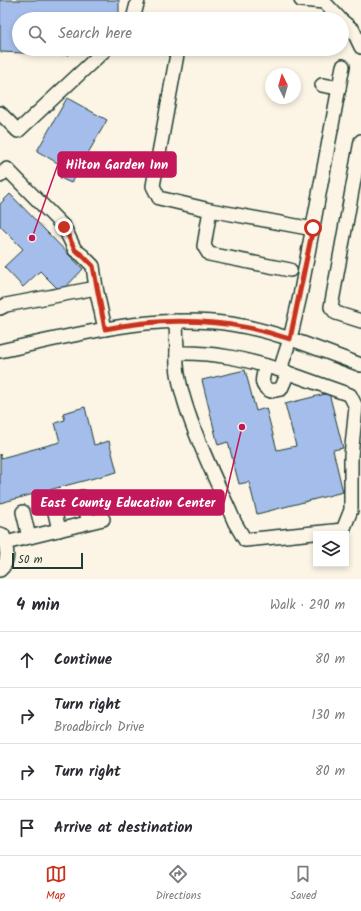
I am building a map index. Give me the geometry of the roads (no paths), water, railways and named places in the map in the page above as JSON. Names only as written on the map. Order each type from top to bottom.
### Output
[{"type":"street","points":[[135,12],[138,0]]},
{"type":"street","points":[[301,0],[323,1],[333,12]]},
{"type":"street","points":[[349,27],[353,30],[361,47]]},
{"type":"street","points":[[0,113],[18,131],[98,56]]},
{"type":"street","points":[[177,56],[153,186],[159,198],[210,210],[313,228]]},
{"type":"street","points":[[266,366],[262,381],[264,387],[271,391],[281,389],[343,66]]},
{"type":"street","points":[[322,85],[339,88]]},
{"type":"street","points":[[361,141],[331,307],[336,313],[361,321]]},
{"type":"street","points":[[0,176],[7,169],[64,227],[75,250],[93,266],[105,329]]},
{"type":"street","points":[[210,210],[204,246],[209,254],[290,270]]},
{"type":"street","points":[[0,308],[6,304],[96,288]]},
{"type":"street","points":[[176,321],[176,366],[186,407],[235,523],[245,540],[343,530],[351,510],[351,456],[356,407],[350,395],[243,358],[212,354],[177,354]]},
{"type":"street","points":[[1,346],[120,326],[176,321],[230,324],[271,333],[360,361]]},
{"type":"street","points":[[82,497],[89,522]]},
{"type":"street","points":[[53,504],[59,530]]},
{"type":"street","points":[[23,512],[29,537]]},
{"type":"street","points":[[0,570],[3,568],[7,556],[2,538],[29,537],[104,519]]},
{"type":"place","name":"Hilton Garden Inn","points":[[32,238]]},
{"type":"place","name":"East County Education Center","points":[[242,427]]}]
